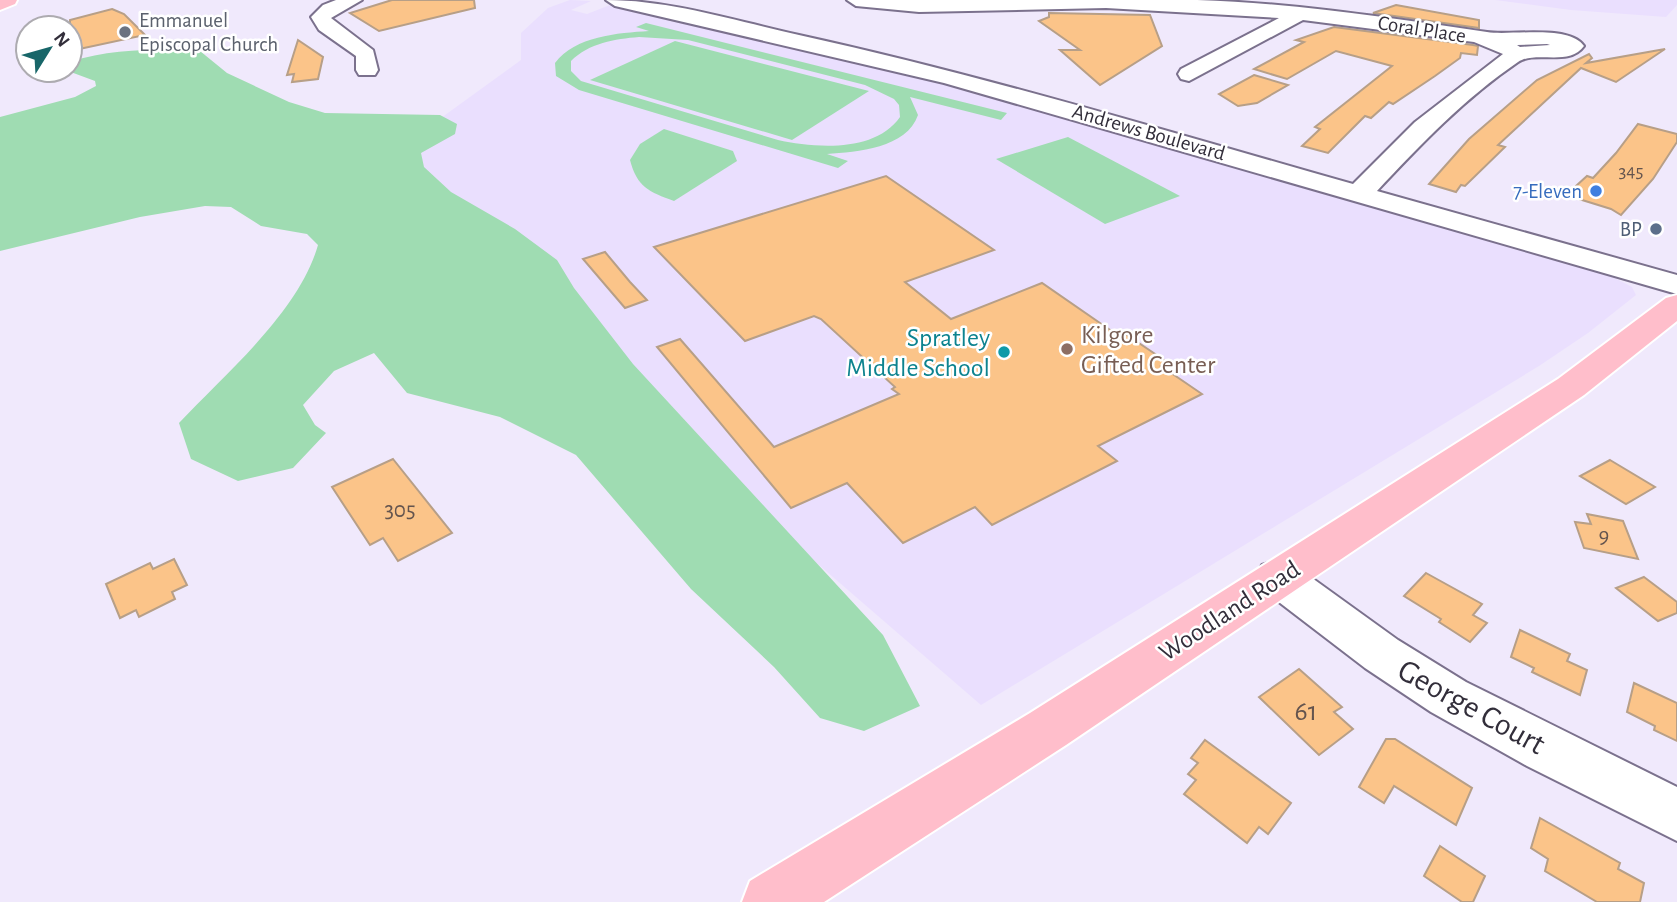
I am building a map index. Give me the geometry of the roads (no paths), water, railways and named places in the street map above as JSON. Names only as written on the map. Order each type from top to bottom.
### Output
[{"type":"main road","points":[[0,4],[8,0]]},
{"type":"main road","name":"Woodland Road","points":[[771,902],[1048,729],[1571,387],[1628,346],[1677,305]]},
{"type":"street","points":[[353,0],[330,9],[321,17],[326,26],[366,54],[367,70]]},
{"type":"street","name":"Andrews Boulevard","points":[[615,0],[673,4],[1677,268]]},
{"type":"street","name":"Coral Place","points":[[856,0],[925,8],[992,3],[1105,2],[1300,14],[1484,39],[1510,47],[1515,54]]},
{"type":"street","points":[[992,3],[1008,23]]},
{"type":"street","points":[[1189,74],[1300,14]]},
{"type":"street","name":"Coral Place","points":[[1366,187],[1434,118],[1515,54],[1566,50],[1574,46],[1549,38],[1484,39]]},
{"type":"street","name":"Andrews Boulevard","points":[[1366,187],[1677,285]]},
{"type":"street","name":"George Court","points":[[1278,577],[1363,641],[1444,694],[1677,815]]},
{"type":"place","name":"Emmanuel Episcopal Church","points":[[125,32]]},
{"type":"place","name":"7-Eleven","points":[[1596,191]]},
{"type":"place","name":"BP","points":[[1656,229]]},
{"type":"place","name":"Kilgore Gifted Center","points":[[1067,349]]},
{"type":"place","name":"Spratley Middle School","points":[[1004,352]]}]
